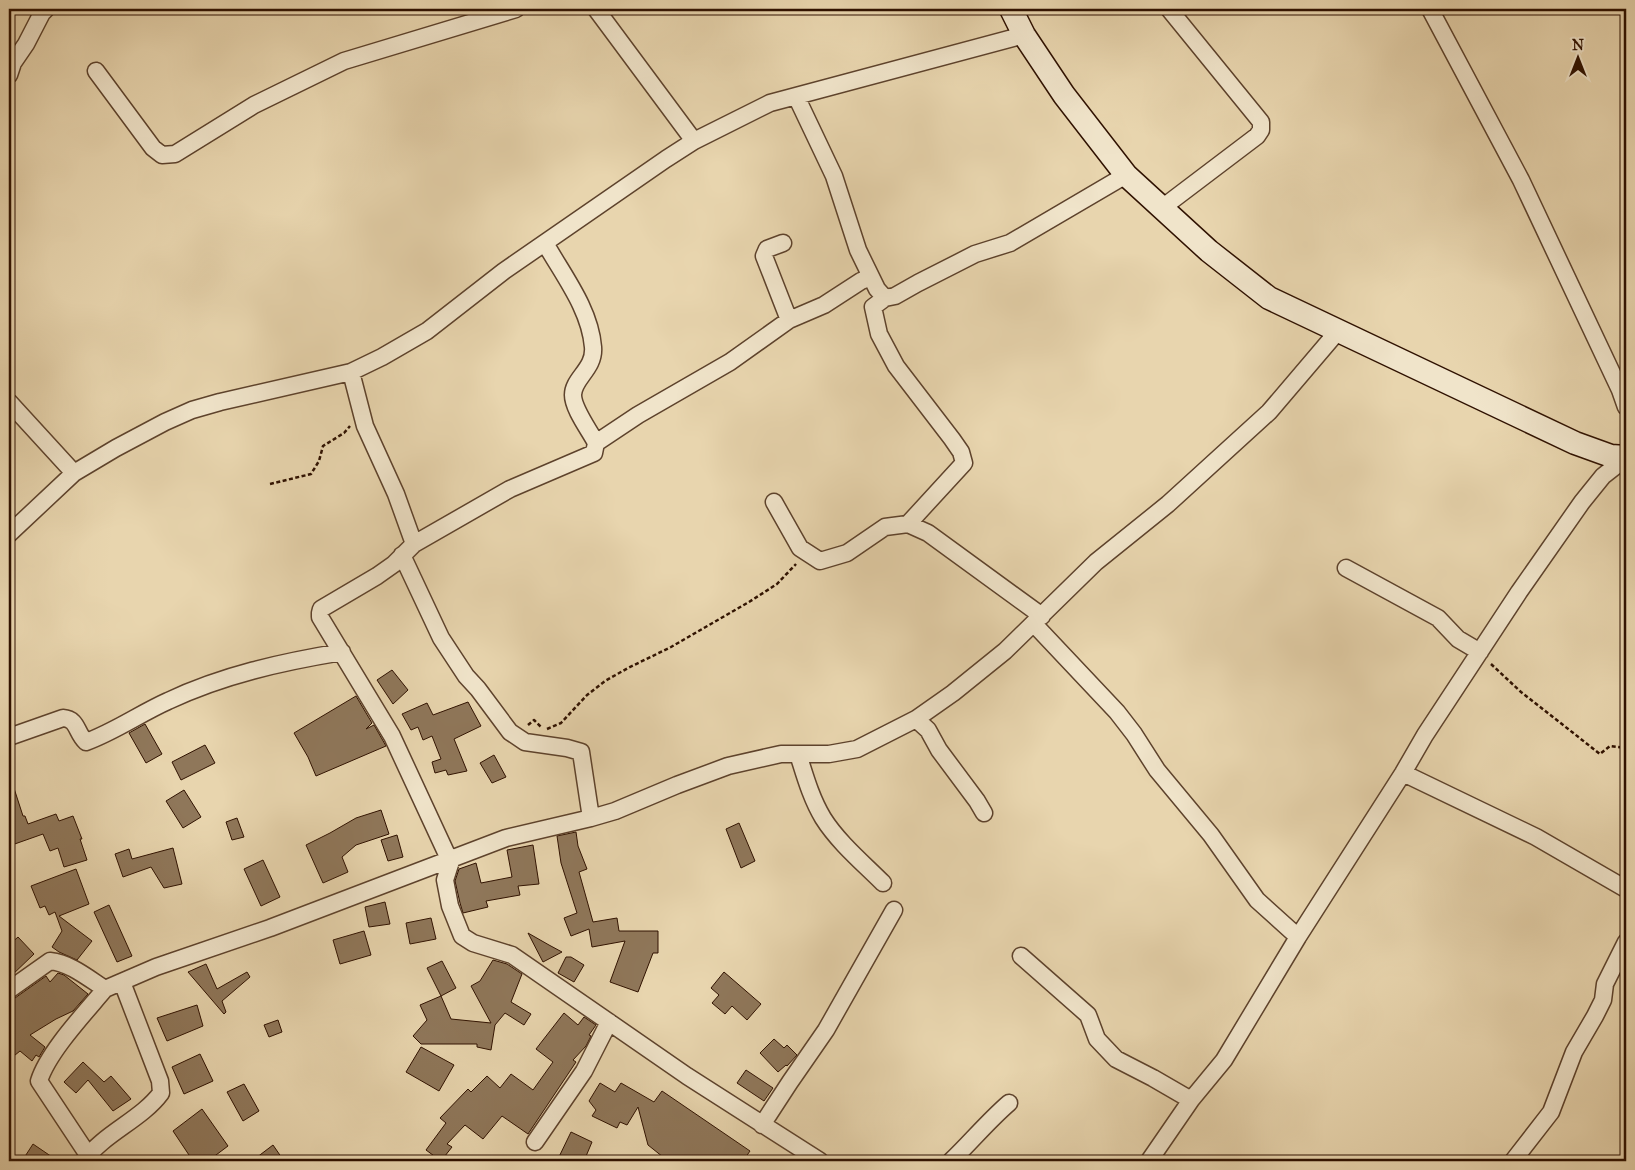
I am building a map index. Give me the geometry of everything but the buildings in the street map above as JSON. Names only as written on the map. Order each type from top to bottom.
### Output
[{"type":"street","points":[[9,75],[12,63],[26,44],[46,9]]},
{"type":"street","points":[[96,71],[153,148],[162,155],[175,154],[254,105],[344,61],[516,9]]},
{"type":"street","points":[[596,9],[694,141]]},
{"type":"street","points":[[1011,9],[1024,34],[1064,95],[1126,176],[1208,251],[1269,298],[1575,443],[1611,456],[1626,457]]},
{"type":"street","points":[[1162,208],[1258,136],[1261,130],[1260,122],[1169,9]]},
{"type":"street","points":[[1430,9],[1521,180],[1620,390],[1626,407]]},
{"type":"street","points":[[9,534],[74,473],[165,422],[192,410],[220,402],[351,372],[382,357],[426,331],[504,271],[694,141],[770,103],[1024,34]]},
{"type":"street","points":[[796,96],[834,176],[858,250],[877,289],[885,298]]},
{"type":"street","points":[[908,524],[964,463],[961,452],[952,439],[896,366],[879,334],[873,307],[885,298],[895,296],[975,254],[1010,243],[1126,176]]},
{"type":"street","points":[[545,243],[579,301],[589,326],[593,348],[592,359],[575,386],[572,395],[574,404],[596,443],[594,453],[510,489],[408,550],[394,564],[377,576],[321,609],[320,617],[392,736],[450,858],[445,880],[450,906],[462,936],[473,943],[512,955],[762,1125],[820,1161]]},
{"type":"street","points":[[782,243],[768,249],[764,256],[789,320]]},
{"type":"street","points":[[596,443],[638,415],[730,362],[789,320],[824,305],[861,281],[871,277]]},
{"type":"street","points":[[122,982],[160,1081],[161,1093],[153,1103],[86,1158],[39,1080],[43,1069],[71,1030],[105,989],[156,967],[270,928],[506,838],[615,811],[728,766],[781,754],[829,754],[857,748],[916,719],[953,693],[997,657],[1038,620],[1096,562],[1168,504],[1269,412],[1338,331]]},
{"type":"street","points":[[351,372],[365,426],[396,494],[408,550],[433,624],[466,676],[510,732],[525,742],[574,749],[581,752],[591,818]]},
{"type":"street","points":[[9,402],[74,473]]},
{"type":"street","points":[[1149,1161],[1191,1100],[1228,1053],[1298,937],[1403,773],[1425,735],[1480,652],[1582,502],[1604,476],[1626,457]]},
{"type":"street","points":[[774,502],[800,548],[820,561],[847,553],[886,527],[908,524],[928,533],[1038,620],[1134,734],[1157,770],[1211,834],[1257,900],[1298,937]]},
{"type":"street","points":[[1346,568],[1438,618],[1458,639],[1480,652]]},
{"type":"street","points":[[9,737],[64,718],[70,718],[74,721],[86,742],[168,701],[212,682],[252,670],[342,652]]},
{"type":"street","points":[[916,719],[928,730],[984,813]]},
{"type":"street","points":[[798,754],[807,784],[824,819],[848,848],[883,883]]},
{"type":"street","points":[[1403,773],[1536,837],[1626,888]]},
{"type":"street","points":[[762,1125],[826,1030],[894,910]]},
{"type":"street","points":[[1513,1161],[1551,1112],[1574,1052],[1586,1034],[1603,1000],[1605,984],[1626,942]]},
{"type":"street","points":[[1021,956],[1088,1015],[1097,1038],[1116,1059],[1154,1078],[1191,1100]]},
{"type":"street","points":[[9,990],[50,961],[69,967],[105,989]]},
{"type":"street","points":[[535,1142],[584,1071],[610,1022]]},
{"type":"street","points":[[952,1161],[970,1143],[982,1127],[1009,1103]]},
{"type":"path","points":[[270,484],[311,474],[319,461],[323,446],[344,433],[361,414]]},
{"type":"path","points":[[514,735],[534,720],[544,730],[561,723],[587,695],[605,681],[671,647],[777,584],[798,562],[800,548]]},
{"type":"path","points":[[1480,652],[1521,692],[1600,754],[1610,746],[1626,748]]}]
